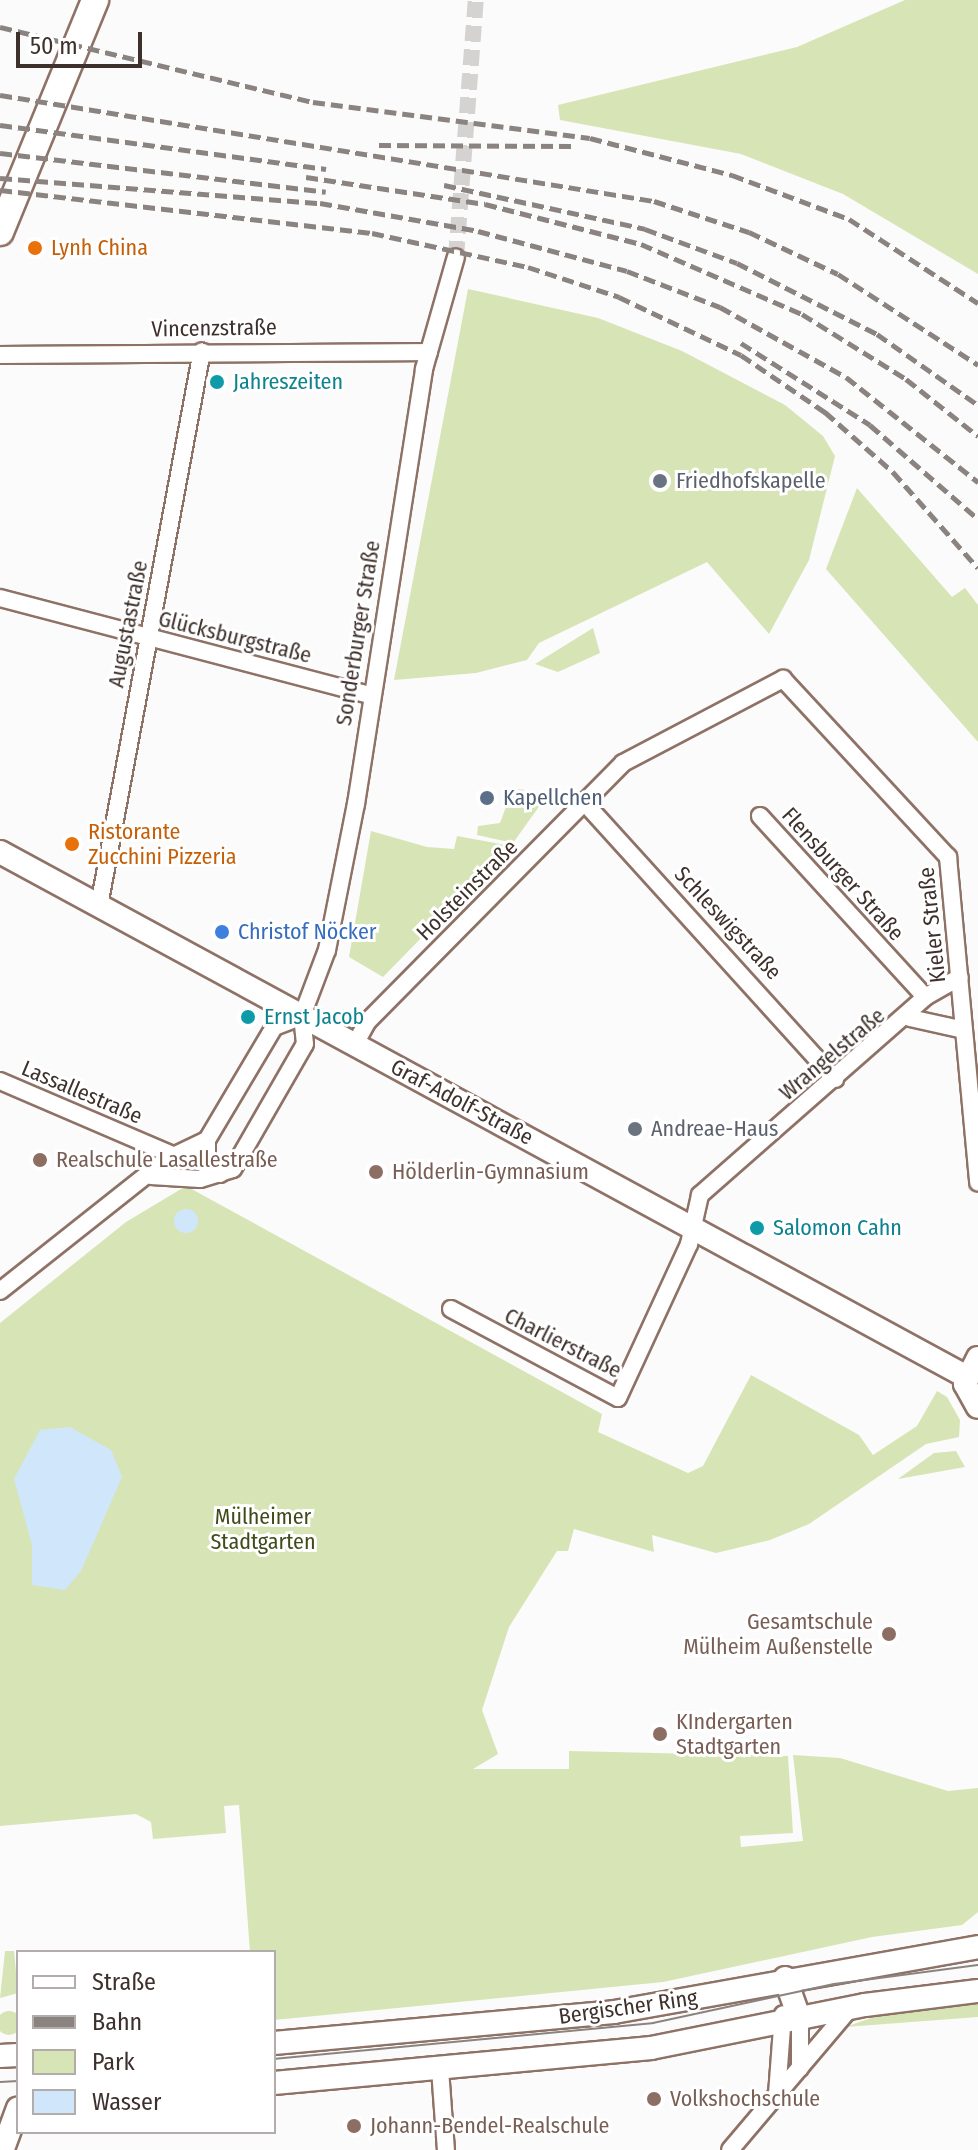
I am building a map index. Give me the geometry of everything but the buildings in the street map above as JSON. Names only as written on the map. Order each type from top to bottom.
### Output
[{"type":"main road","points":[[0,232],[95,0]]},
{"type":"main road","name":"Graf-Adolf-Straße","points":[[0,852],[692,1228],[971,1367]]},
{"type":"main road","points":[[971,1367],[978,1407]]},
{"type":"main road","name":"Bergischer Ring","points":[[276,2043],[614,2012],[785,1978],[978,1947]]},
{"type":"main road","points":[[785,1978],[795,2011]]},
{"type":"main road","name":"Bergischer Ring","points":[[276,2083],[651,2048],[777,2025],[795,2011],[848,2011],[978,1991]]},
{"type":"main road","points":[[3,2143],[16,2113]]},
{"type":"street","name":"Sonderburger Straße","points":[[220,1174],[247,1150],[305,1044],[302,1016],[330,936],[367,694],[429,352],[456,257]]},
{"type":"street","name":"Vincenzstraße","points":[[0,355],[202,351],[429,352]]},
{"type":"street","name":"Augustastraße","points":[[99,906],[202,351]]},
{"type":"street","name":"Glücksburgstraße","points":[[0,598],[367,694]]},
{"type":"street","name":"Holsteinstraße","points":[[355,1044],[368,1021],[584,802],[642,749],[783,679]]},
{"type":"street","name":"Kieler Straße","points":[[783,679],[943,845],[964,1030],[974,1082],[978,1183]]},
{"type":"street","name":"Schleswigstraße","points":[[584,802],[835,1079]]},
{"type":"street","name":"Flensburger Straße","points":[[760,816],[925,997]]},
{"type":"street","name":"Wrangelstraße","points":[[692,1228],[700,1195],[910,1018],[925,997],[960,977]]},
{"type":"street","points":[[220,1174],[207,1168],[207,1140],[274,1027],[302,1016]]},
{"type":"street","name":"Wrangelstraße","points":[[910,1018],[964,1030]]},
{"type":"street","name":"Lassallestraße","points":[[0,1081],[173,1155]]},
{"type":"street","points":[[0,1291],[151,1176],[173,1155],[207,1140]]},
{"type":"street","name":"Lassallestraße","points":[[147,1144],[151,1176]]},
{"type":"street","points":[[151,1176],[220,1174]]},
{"type":"street","name":"Charlierstraße","points":[[451,1309],[618,1398],[692,1228]]},
{"type":"street","points":[[795,2011],[805,2052],[798,2074]]},
{"type":"street","points":[[730,2150],[798,2074],[848,2011]]},
{"type":"street","points":[[777,2025],[777,2094]]},
{"type":"street","points":[[440,2069],[446,2150]]},
{"type":"green space","points":[[905,0],[978,0],[978,274],[843,194],[741,154],[560,120],[558,105],[797,47]]},
{"type":"green space","points":[[468,289],[598,318],[682,351],[785,405],[823,436],[835,456],[809,560],[769,634],[707,562],[539,643],[527,660],[476,673],[394,680]]},
{"type":"green space","points":[[857,488],[952,597],[965,588],[978,605],[978,742],[826,569]]},
{"type":"green space","points":[[593,628],[600,653],[558,672],[535,664]]},
{"type":"green space","points":[[513,788],[548,794],[513,843],[477,835],[478,826],[500,823]]},
{"type":"green space","points":[[371,831],[427,847],[454,849],[457,836],[511,846],[383,977],[349,957]]},
{"type":"green space","name":"Mülheimer Stadtgarten","points":[[186,1186],[602,1414],[598,1432],[688,1473],[703,1466],[751,1375],[859,1435],[873,1455],[917,1426],[937,1391],[947,1397],[960,1420],[959,1437],[926,1444],[809,1524],[770,1540],[716,1553],[652,1535],[654,1552],[574,1529],[568,1551],[557,1551],[509,1627],[482,1710],[498,1754],[473,1769],[569,1769],[569,1751],[788,1756],[793,1833],[740,1836],[741,1847],[803,1841],[793,1755],[840,1758],[948,1791],[978,1788],[978,1912],[962,1925],[872,1937],[663,1982],[276,2020],[276,1950],[250,1950],[239,1805],[224,1806],[226,1833],[153,1839],[151,1822],[136,1814],[0,1826],[0,1323],[126,1222]]},
{"type":"green space","points":[[956,1451],[965,1467],[898,1479],[934,1453]]},
{"type":"green space","points":[[5,1951],[14,1951],[16,1994],[0,1998]]},
{"type":"green space","points":[[978,2003],[978,2017],[845,2027],[886,2013]]},
{"type":"green space","points":[[14,2012],[16,2033],[9,2035],[0,2032],[0,2014]]},
{"type":"water","points":[[186,1209],[194,1213],[198,1221],[194,1229],[186,1233],[178,1229],[174,1221],[178,1213]]},
{"type":"water","points":[[70,1427],[111,1450],[122,1477],[81,1571],[65,1590],[32,1585],[32,1545],[14,1479],[40,1430]]},
{"type":"tunnel","points":[[456,257],[476,0]]},
{"type":"tram line","points":[[276,2059],[653,2023],[834,1984],[978,1965]]},
{"type":"tram line","points":[[0,2082],[16,2081]]},
{"type":"railway","points":[[0,27],[313,102],[590,138],[732,175],[849,219],[978,303]]},
{"type":"railway","points":[[0,95],[654,201],[749,232],[838,274],[978,365]]},
{"type":"railway","points":[[0,125],[326,169]]},
{"type":"railway","points":[[379,145],[575,146]]},
{"type":"railway","points":[[0,153],[326,192]]},
{"type":"railway","points":[[306,177],[485,204],[641,244],[802,314],[906,379],[978,436]]},
{"type":"railway","points":[[0,178],[320,203],[478,231],[627,271],[720,307],[846,377],[978,482]]},
{"type":"railway","points":[[444,185],[645,229],[737,263],[877,334],[978,405]]},
{"type":"railway","points":[[0,190],[372,233],[528,267],[619,297],[741,355],[825,412],[893,472],[978,568]]},
{"type":"railway","points":[[741,343],[870,425],[978,519]]},
{"type":"place","name":"Lynh China","points":[[35,248]]},
{"type":"place","name":"Jahreszeiten","points":[[217,382]]},
{"type":"place","name":"Friedhofskapelle","points":[[660,481]]},
{"type":"place","name":"Kapellchen","points":[[487,798]]},
{"type":"place","name":"Ristorante Zucchini Pizzeria","points":[[72,844]]},
{"type":"place","name":"Christof Nöcker","points":[[222,932]]},
{"type":"place","name":"Ernst Jacob","points":[[248,1017]]},
{"type":"place","name":"Andreae-Haus","points":[[635,1129]]},
{"type":"place","name":"Realschule Lasallestraße","points":[[40,1160]]},
{"type":"place","name":"Hölderlin-Gymnasium","points":[[376,1172]]},
{"type":"place","name":"Salomon Cahn","points":[[757,1228]]},
{"type":"place","name":"Gesamtschule Mülheim Außenstelle","points":[[889,1634]]},
{"type":"place","name":"KIndergarten Stadtgarten","points":[[660,1734]]},
{"type":"place","name":"Volkshochschule","points":[[654,2099]]},
{"type":"place","name":"Johann-Bendel-Realschule","points":[[354,2126]]}]
